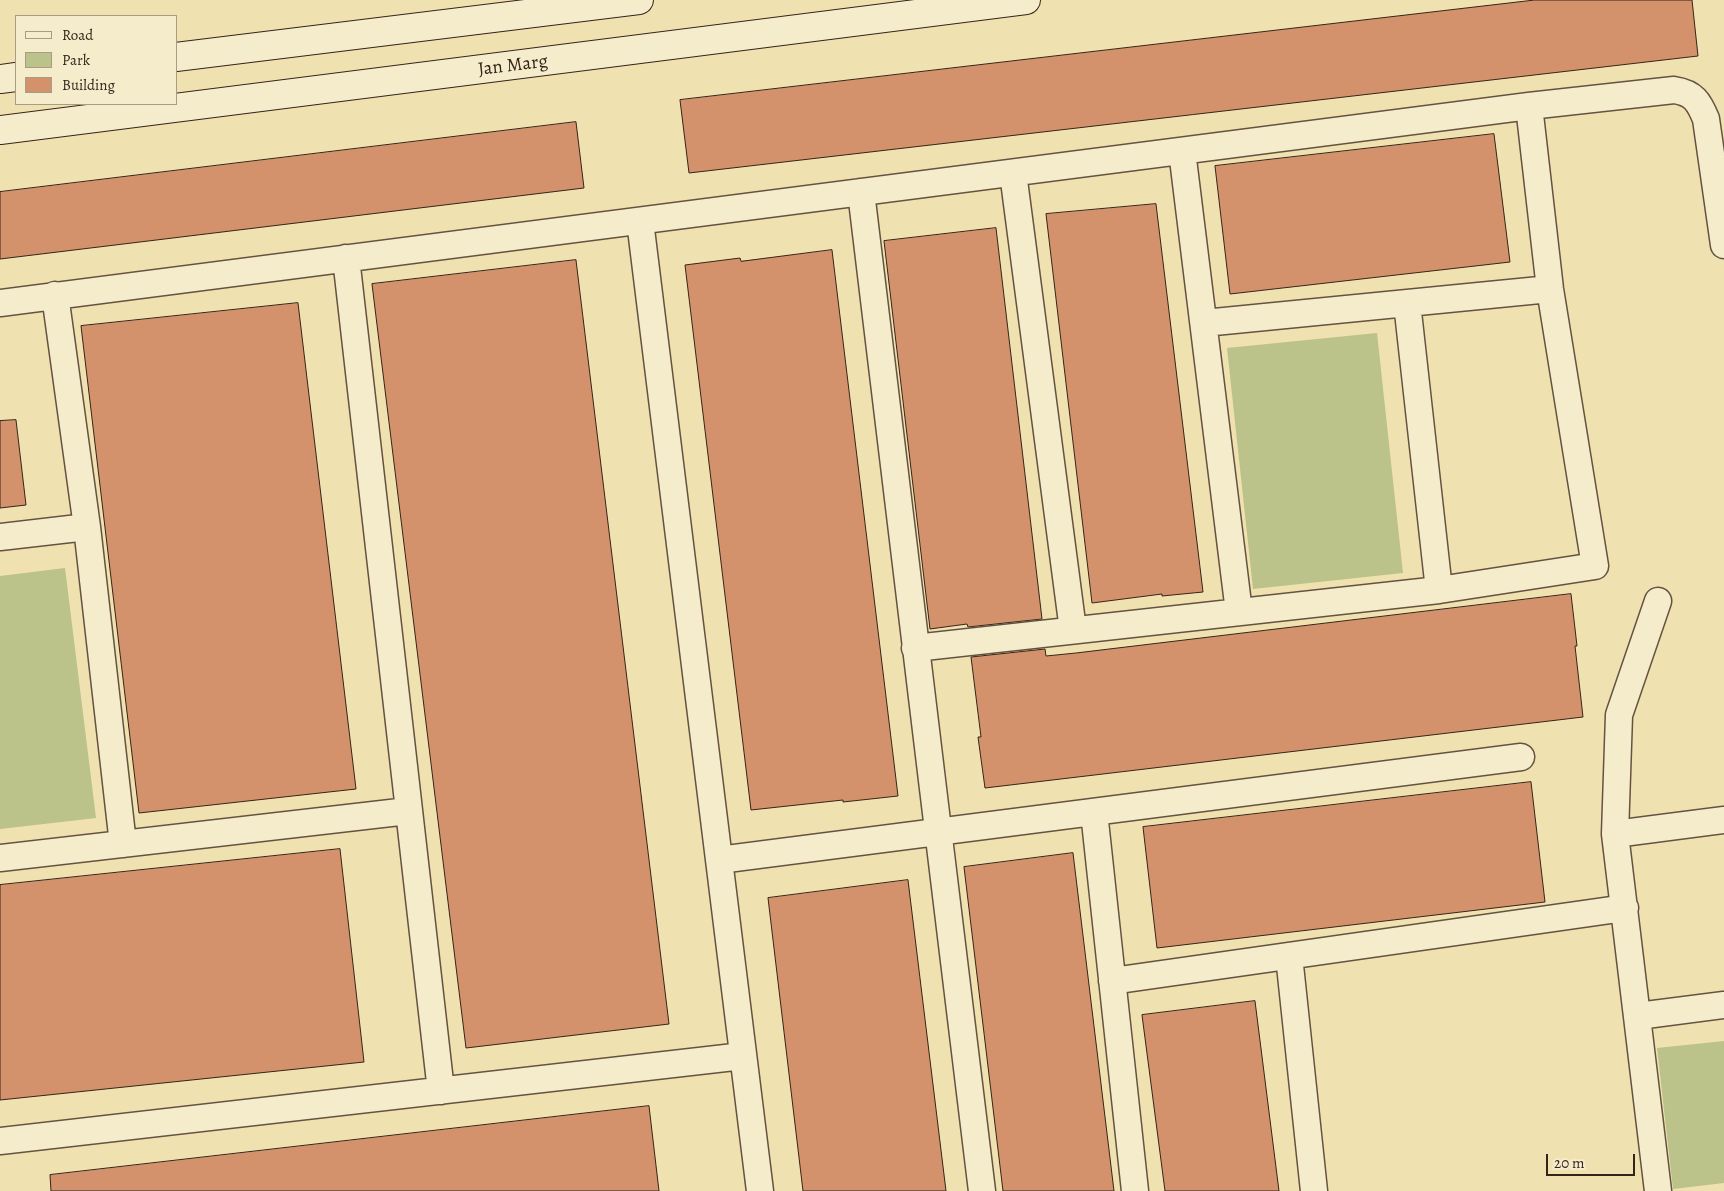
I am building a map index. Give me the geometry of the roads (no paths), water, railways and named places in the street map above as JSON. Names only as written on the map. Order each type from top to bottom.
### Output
[{"type":"main road","points":[[178,57],[639,0]]},
{"type":"main road","name":"Jan Marg","points":[[0,130],[1026,0]]},
{"type":"main road","points":[[0,79],[15,77]]},
{"type":"street","points":[[0,302],[1529,106],[1674,90],[1686,92],[1700,104],[1706,120],[1724,244]]},
{"type":"street","points":[[914,648],[1439,590],[1595,566],[1550,289],[1529,106]]},
{"type":"street","points":[[1182,151],[1239,612]]},
{"type":"street","points":[[1013,173],[1073,630]]},
{"type":"street","points":[[861,192],[914,648],[939,832],[982,1191]]},
{"type":"street","points":[[640,221],[760,1191]]},
{"type":"street","points":[[346,258],[440,1091]]},
{"type":"street","points":[[1204,323],[1550,289]]},
{"type":"street","points":[[55,296],[87,527],[123,844]]},
{"type":"street","points":[[1407,303],[1439,590]]},
{"type":"street","points":[[0,537],[87,527]]},
{"type":"street","points":[[1658,601],[1619,715],[1615,834],[1658,1191]]},
{"type":"street","points":[[719,860],[1521,757]]},
{"type":"street","points":[[0,858],[408,811]]},
{"type":"street","points":[[1094,812],[1135,1191]]},
{"type":"street","points":[[1615,834],[1724,820]]},
{"type":"street","points":[[1112,981],[1625,908]]},
{"type":"street","points":[[1289,956],[1314,1191]]},
{"type":"street","points":[[1638,1016],[1724,1005]]},
{"type":"street","points":[[0,1141],[743,1056]]}]
